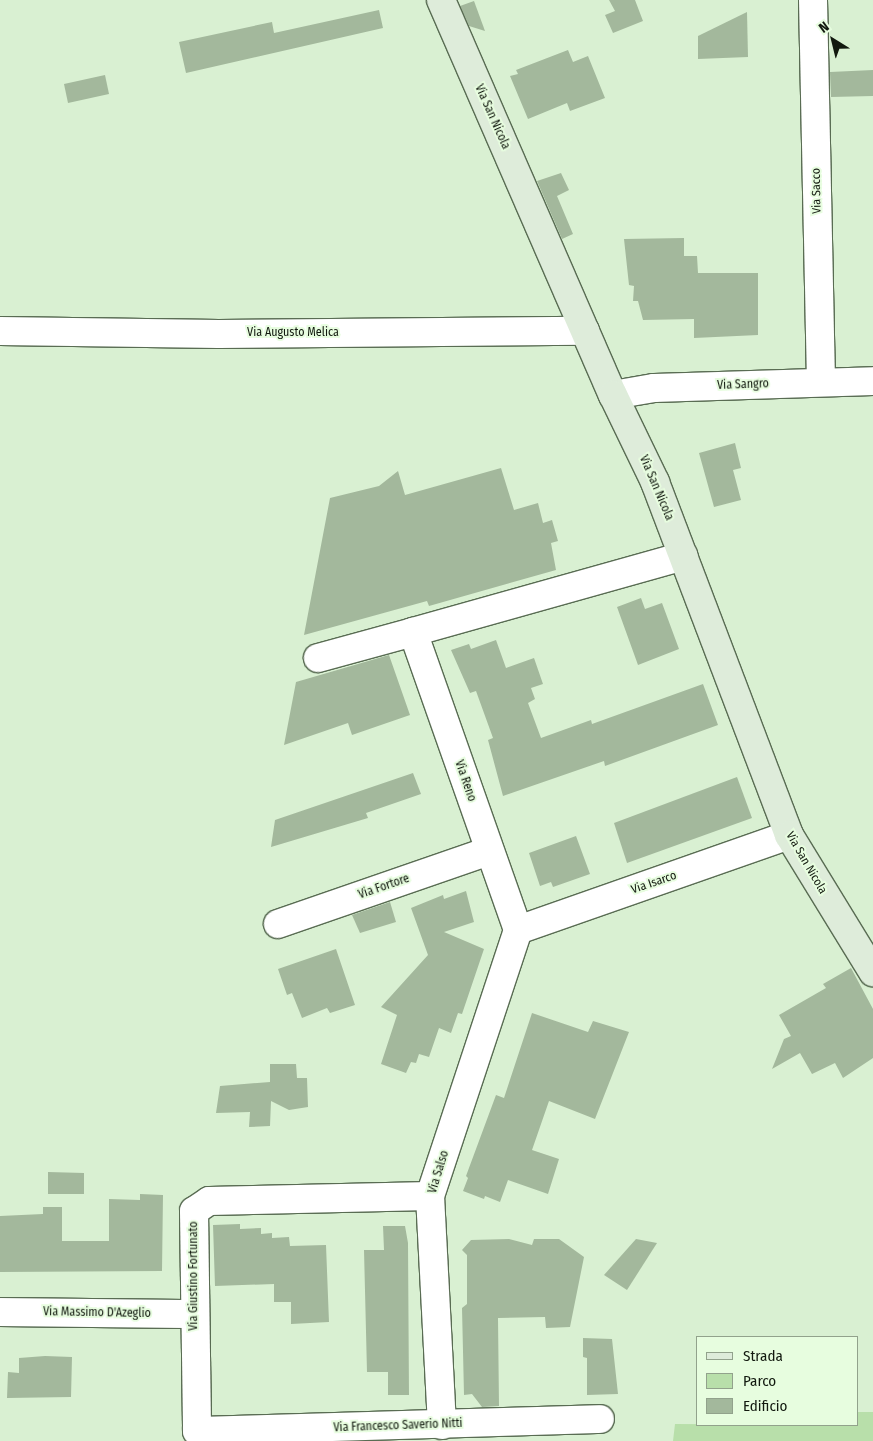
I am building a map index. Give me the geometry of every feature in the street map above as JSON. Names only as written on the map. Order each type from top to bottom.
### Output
[{"type":"street","name":"Via San Nicola","points":[[441,0],[613,396],[655,482],[789,835],[865,943],[873,972]]},
{"type":"street","name":"Via Sacco","points":[[813,0],[821,382]]},
{"type":"street","name":"Via Augusto Melica","points":[[0,331],[219,334],[585,331]]},
{"type":"street","name":"Via Sangro","points":[[613,396],[654,388],[873,381]]},
{"type":"street","points":[[318,658],[684,556]]},
{"type":"street","name":"Via Reno","points":[[413,632],[518,930]]},
{"type":"street","name":"Via Isarco","points":[[518,930],[789,835]]},
{"type":"street","name":"Via Fortore","points":[[278,924],[489,850]]},
{"type":"street","name":"Via Salso","points":[[442,1425],[430,1196],[518,930]]},
{"type":"street","name":"Via Giustino Fortunato","points":[[196,1431],[194,1211],[209,1201],[430,1196]]},
{"type":"street","name":"Via Massimo D'Azeglio","points":[[0,1312],[194,1314]]},
{"type":"street","name":"Via Francesco Saverio Nitti","points":[[196,1431],[600,1420]]},
{"type":"green space","points":[[858,1412],[873,1412],[873,1441],[673,1441],[675,1424],[696,1424],[696,1426],[858,1426]]},
{"type":"building","points":[[609,0],[635,0],[643,21],[613,33],[605,15],[615,11]]},
{"type":"building","points":[[474,1],[485,31],[469,26],[460,6]]},
{"type":"building","points":[[379,10],[383,28],[186,73],[179,42],[272,22],[274,33]]},
{"type":"building","points":[[747,12],[748,57],[698,59],[698,36]]},
{"type":"building","points":[[568,50],[573,62],[588,56],[605,98],[570,111],[567,103],[528,119],[510,76],[518,74],[516,70]]},
{"type":"building","points":[[873,70],[873,96],[831,97],[830,72]]},
{"type":"building","points":[[105,75],[109,94],[68,103],[64,84]]},
{"type":"building","points":[[561,173],[569,190],[557,196],[573,234],[562,239],[537,181]]},
{"type":"building","points":[[684,238],[684,256],[697,256],[698,273],[758,273],[758,335],[694,338],[694,319],[643,320],[638,301],[633,301],[634,286],[629,285],[624,239]]},
{"type":"building","points":[[735,443],[741,468],[733,470],[741,500],[714,507],[699,453]]},
{"type":"building","points":[[501,468],[514,510],[538,503],[543,523],[552,520],[558,541],[551,543],[556,570],[429,606],[427,601],[304,635],[330,498],[379,486],[398,471],[405,495]]},
{"type":"building","points":[[641,598],[645,609],[662,603],[679,649],[638,665],[617,607]]},
{"type":"building","points":[[496,640],[506,668],[534,658],[543,684],[531,688],[535,699],[528,703],[541,738],[591,720],[592,724],[703,684],[718,725],[605,766],[604,761],[503,796],[488,740],[493,738],[476,691],[470,693],[451,650],[469,644],[471,649]]},
{"type":"building","points":[[389,655],[410,715],[352,735],[348,723],[284,745],[296,682]]},
{"type":"building","points":[[413,773],[421,794],[366,813],[368,818],[271,847],[275,820]]},
{"type":"building","points":[[737,777],[752,818],[627,863],[614,823]]},
{"type":"building","points":[[576,836],[590,874],[553,887],[551,882],[540,886],[529,853]]},
{"type":"building","points":[[466,891],[474,922],[444,932],[484,949],[462,1014],[458,1013],[451,1033],[439,1028],[429,1057],[419,1054],[416,1063],[411,1062],[406,1073],[381,1064],[397,1015],[381,1007],[428,955],[411,908],[443,895],[444,899]]},
{"type":"building","points":[[390,902],[396,922],[360,933],[352,915]]},
{"type":"building","points":[[336,949],[355,1005],[330,1013],[327,1008],[302,1018],[292,993],[287,995],[278,969]]},
{"type":"building","points":[[851,968],[873,1009],[873,1058],[843,1078],[835,1063],[812,1074],[800,1053],[772,1069],[784,1039],[791,1036],[779,1015],[826,988],[823,984]]},
{"type":"building","points":[[532,1013],[588,1032],[593,1021],[629,1032],[595,1119],[549,1101],[532,1150],[559,1159],[548,1194],[508,1180],[500,1202],[485,1196],[484,1199],[463,1191],[468,1178],[466,1176],[496,1095],[504,1098]]},
{"type":"building","points":[[270,1064],[296,1064],[297,1078],[307,1078],[308,1107],[289,1110],[271,1101],[270,1126],[249,1127],[250,1112],[216,1113],[220,1086],[270,1082]]},
{"type":"building","points":[[48,1172],[84,1173],[84,1194],[48,1194]]},
{"type":"building","points":[[140,1194],[163,1195],[162,1271],[0,1272],[0,1216],[43,1214],[43,1207],[62,1207],[62,1241],[109,1241],[109,1199],[140,1200]]},
{"type":"building","points":[[240,1224],[240,1229],[261,1228],[261,1234],[272,1233],[272,1238],[289,1237],[290,1246],[326,1245],[329,1322],[291,1324],[291,1302],[274,1302],[274,1284],[215,1286],[213,1225]]},
{"type":"building","points":[[383,1226],[405,1226],[408,1243],[409,1395],[388,1395],[388,1372],[367,1372],[364,1250],[384,1250]]},
{"type":"building","points":[[509,1239],[532,1245],[534,1239],[559,1239],[584,1257],[570,1327],[546,1328],[545,1317],[498,1318],[499,1406],[482,1407],[472,1394],[464,1395],[462,1308],[467,1304],[467,1255],[462,1250],[471,1240]]},
{"type":"building","points":[[636,1239],[657,1243],[627,1290],[604,1275]]},
{"type":"building","points":[[583,1338],[612,1339],[618,1394],[587,1395],[587,1358],[583,1357]]},
{"type":"building","points":[[45,1356],[72,1357],[71,1397],[7,1398],[8,1372],[19,1373],[19,1358]]}]
